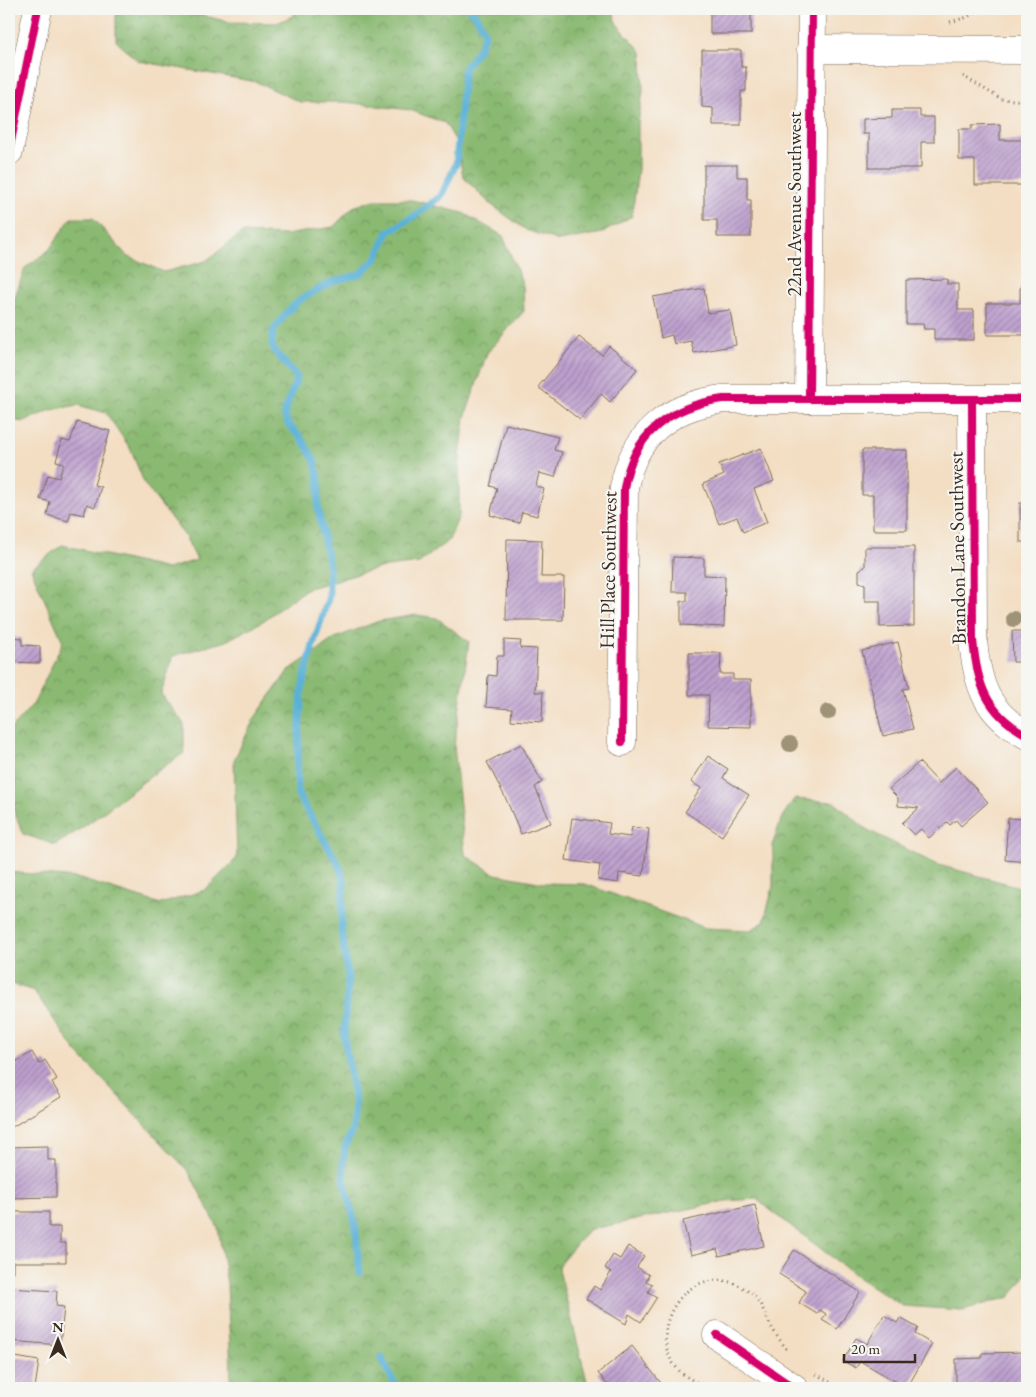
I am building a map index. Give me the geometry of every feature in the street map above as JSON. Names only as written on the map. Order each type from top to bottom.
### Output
[{"type":"street","points":[[9,151],[38,9]]},
{"type":"street","name":"22nd Avenue Southwest","points":[[809,399],[812,9]]},
{"type":"street","points":[[812,49],[1027,50]]},
{"type":"street","name":"Hill Place Southwest","points":[[622,742],[623,504],[628,468],[638,446],[657,426],[694,405],[723,399],[1027,400]]},
{"type":"street","name":"Brandon Lane Southwest","points":[[972,400],[973,640],[975,664],[978,679],[995,711],[1008,724],[1027,735]]},
{"type":"street","points":[[717,1335],[794,1388]]},
{"type":"path","points":[[960,75],[972,80],[1001,99],[1027,101]]},
{"type":"green space","points":[[129,9],[179,9],[228,22],[277,23],[295,15],[295,9],[613,9],[616,23],[642,52],[643,91],[638,123],[638,169],[632,216],[602,233],[559,241],[526,230],[489,203],[463,177],[457,143],[445,123],[410,110],[345,102],[300,102],[257,82],[138,61],[116,41],[116,15]]},
{"type":"green space","points":[[374,200],[412,200],[463,213],[503,236],[523,285],[524,311],[487,353],[465,417],[459,466],[459,516],[449,540],[419,563],[379,568],[306,589],[263,621],[226,641],[173,656],[161,694],[184,724],[184,753],[55,845],[23,834],[9,798],[9,731],[34,703],[63,642],[31,569],[62,545],[167,569],[197,560],[185,536],[145,485],[130,448],[106,413],[78,405],[51,410],[22,422],[9,419],[9,314],[25,268],[49,250],[71,218],[93,218],[127,256],[164,272],[206,261],[242,233],[286,235],[333,227],[353,207]]},
{"type":"green space","points":[[417,615],[437,618],[469,642],[454,746],[465,855],[495,874],[544,883],[585,884],[706,928],[750,930],[764,922],[773,886],[773,843],[782,817],[794,799],[834,802],[866,829],[935,864],[1027,889],[1027,1273],[1010,1297],[962,1310],[903,1306],[859,1278],[756,1199],[726,1201],[588,1230],[558,1266],[587,1381],[592,1388],[229,1388],[231,1370],[227,1284],[218,1228],[189,1172],[75,1050],[34,991],[9,983],[9,872],[77,878],[161,904],[205,890],[237,858],[234,760],[254,719],[288,671],[335,638],[379,621]]},
{"type":"building","points":[[694,9],[751,9],[751,34],[710,34],[710,12],[694,12]]},
{"type":"building","points":[[702,50],[741,50],[741,67],[746,67],[746,91],[741,91],[741,125],[713,125],[713,108],[702,107]]},
{"type":"building","points":[[892,110],[920,110],[920,117],[934,117],[934,142],[921,142],[921,168],[869,168],[869,134],[863,134],[863,119],[892,118]]},
{"type":"building","points":[[1000,124],[1000,140],[1026,140],[1026,185],[975,185],[975,160],[959,160],[959,129],[972,129],[972,125]]},
{"type":"building","points":[[704,165],[737,165],[737,177],[747,177],[747,200],[751,200],[751,237],[717,237],[717,220],[704,220]]},
{"type":"building","points":[[947,279],[947,284],[958,284],[958,310],[974,310],[974,340],[934,340],[934,329],[924,329],[923,324],[906,324],[906,280]]},
{"type":"building","points":[[1020,287],[1027,287],[1027,335],[987,335],[987,303],[1020,303]]},
{"type":"building","points":[[704,288],[708,313],[730,310],[736,345],[694,353],[691,341],[674,344],[672,335],[661,338],[653,297]]},
{"type":"building","points":[[579,337],[602,355],[609,346],[637,369],[610,402],[601,394],[580,420],[538,387]]},
{"type":"building","points":[[77,422],[110,431],[94,485],[101,487],[95,507],[87,504],[84,515],[71,512],[68,521],[47,515],[50,502],[40,499],[48,475],[59,478],[64,463],[56,461],[62,440],[70,442]]},
{"type":"building","points":[[506,424],[558,437],[554,450],[562,452],[555,477],[539,473],[536,486],[544,489],[537,516],[522,512],[519,523],[490,515],[497,488],[490,486]]},
{"type":"building","points":[[761,448],[774,481],[754,489],[767,522],[743,532],[737,517],[719,524],[703,484],[724,475],[719,464]]},
{"type":"building","points":[[862,450],[907,450],[907,530],[873,530],[873,495],[862,495]]},
{"type":"building","points":[[1020,503],[1027,503],[1027,542],[1020,542]]},
{"type":"building","points":[[507,539],[542,540],[541,577],[564,577],[563,620],[506,620]]},
{"type":"building","points":[[865,547],[914,547],[914,626],[880,627],[880,601],[865,601],[865,584],[859,582],[859,570],[865,567]]},
{"type":"building","points":[[673,557],[704,558],[704,575],[725,576],[724,627],[681,625],[681,601],[687,601],[687,592],[672,592]]},
{"type":"building","points":[[1012,631],[1027,631],[1027,662],[1013,662]]},
{"type":"building","points":[[9,637],[22,638],[22,645],[40,646],[40,663],[9,662]]},
{"type":"building","points":[[504,640],[521,641],[520,648],[537,649],[535,692],[543,692],[542,722],[511,720],[512,709],[486,707],[488,675],[496,676],[497,656],[504,656]]},
{"type":"building","points":[[898,642],[909,688],[903,689],[913,729],[883,736],[862,651]]},
{"type":"building","points":[[689,653],[721,653],[720,674],[733,674],[733,680],[751,680],[751,727],[708,726],[709,695],[689,695]]},
{"type":"building","points":[[521,744],[542,782],[535,787],[551,823],[521,834],[487,762]]},
{"type":"building","points":[[708,756],[728,769],[723,778],[749,795],[722,836],[685,812],[701,788],[691,782]]},
{"type":"building","points":[[919,762],[939,783],[956,767],[988,802],[961,826],[956,820],[950,825],[947,822],[929,838],[921,829],[914,835],[902,823],[919,808],[898,806],[898,798],[889,789]]},
{"type":"building","points":[[572,818],[610,823],[608,834],[630,837],[632,827],[649,829],[643,876],[619,873],[618,883],[598,880],[600,865],[566,860]]},
{"type":"building","points":[[1008,818],[1027,819],[1027,862],[1005,860]]},
{"type":"building","points":[[32,1052],[39,1064],[45,1060],[57,1079],[52,1083],[61,1097],[9,1129],[9,1066]]},
{"type":"building","points":[[48,1146],[48,1160],[56,1160],[56,1197],[9,1198],[9,1147]]},
{"type":"building","points":[[755,1205],[764,1246],[719,1256],[717,1249],[691,1255],[683,1221]]},
{"type":"building","points":[[9,1212],[49,1212],[49,1227],[60,1227],[60,1243],[66,1243],[66,1262],[13,1262],[13,1274],[9,1274]]},
{"type":"building","points":[[628,1246],[644,1256],[637,1267],[649,1275],[646,1281],[652,1284],[648,1292],[657,1297],[641,1322],[629,1314],[626,1324],[586,1299],[594,1286],[600,1290],[611,1272],[605,1268],[613,1255],[620,1259]]},
{"type":"building","points":[[794,1250],[860,1292],[837,1329],[822,1320],[826,1314],[820,1310],[817,1314],[799,1303],[806,1291],[779,1274]]},
{"type":"building","points":[[9,1288],[57,1291],[56,1306],[64,1307],[60,1345],[9,1341]]},
{"type":"building","points":[[884,1315],[897,1323],[900,1318],[918,1328],[915,1334],[932,1344],[907,1388],[860,1361],[856,1368],[843,1361],[856,1338],[867,1344]]},
{"type":"building","points":[[632,1346],[664,1387],[610,1388],[598,1373]]},
{"type":"building","points":[[1026,1352],[1027,1388],[956,1388],[956,1359],[982,1358],[982,1353]]},
{"type":"building","points":[[9,1356],[39,1361],[35,1388],[9,1388]]},
{"type":"waterway","points":[[360,1273],[355,1223],[345,1184],[343,1165],[345,1147],[353,1128],[355,1103],[344,1036],[348,977],[341,929],[344,883],[339,865],[298,795],[297,769],[302,688],[313,645],[329,596],[329,567],[318,508],[319,479],[314,459],[301,438],[288,424],[284,414],[297,377],[276,353],[272,345],[273,331],[286,313],[301,299],[332,282],[360,274],[376,259],[388,232],[413,217],[441,196],[456,164],[464,69],[479,49],[485,33],[477,17],[469,9]]},
{"type":"waterway","points":[[381,1357],[397,1388]]},
{"type":"cycle path","points":[[9,151],[38,9]]},
{"type":"cycle path","points":[[809,399],[812,9]]},
{"type":"cycle path","points":[[622,742],[624,488],[636,452],[645,438],[657,426],[686,408],[723,399],[1027,399]]},
{"type":"cycle path","points":[[972,400],[973,640],[977,670],[986,696],[993,707],[1002,717],[1027,735]]},
{"type":"cycle path","points":[[717,1335],[794,1388]]}]
